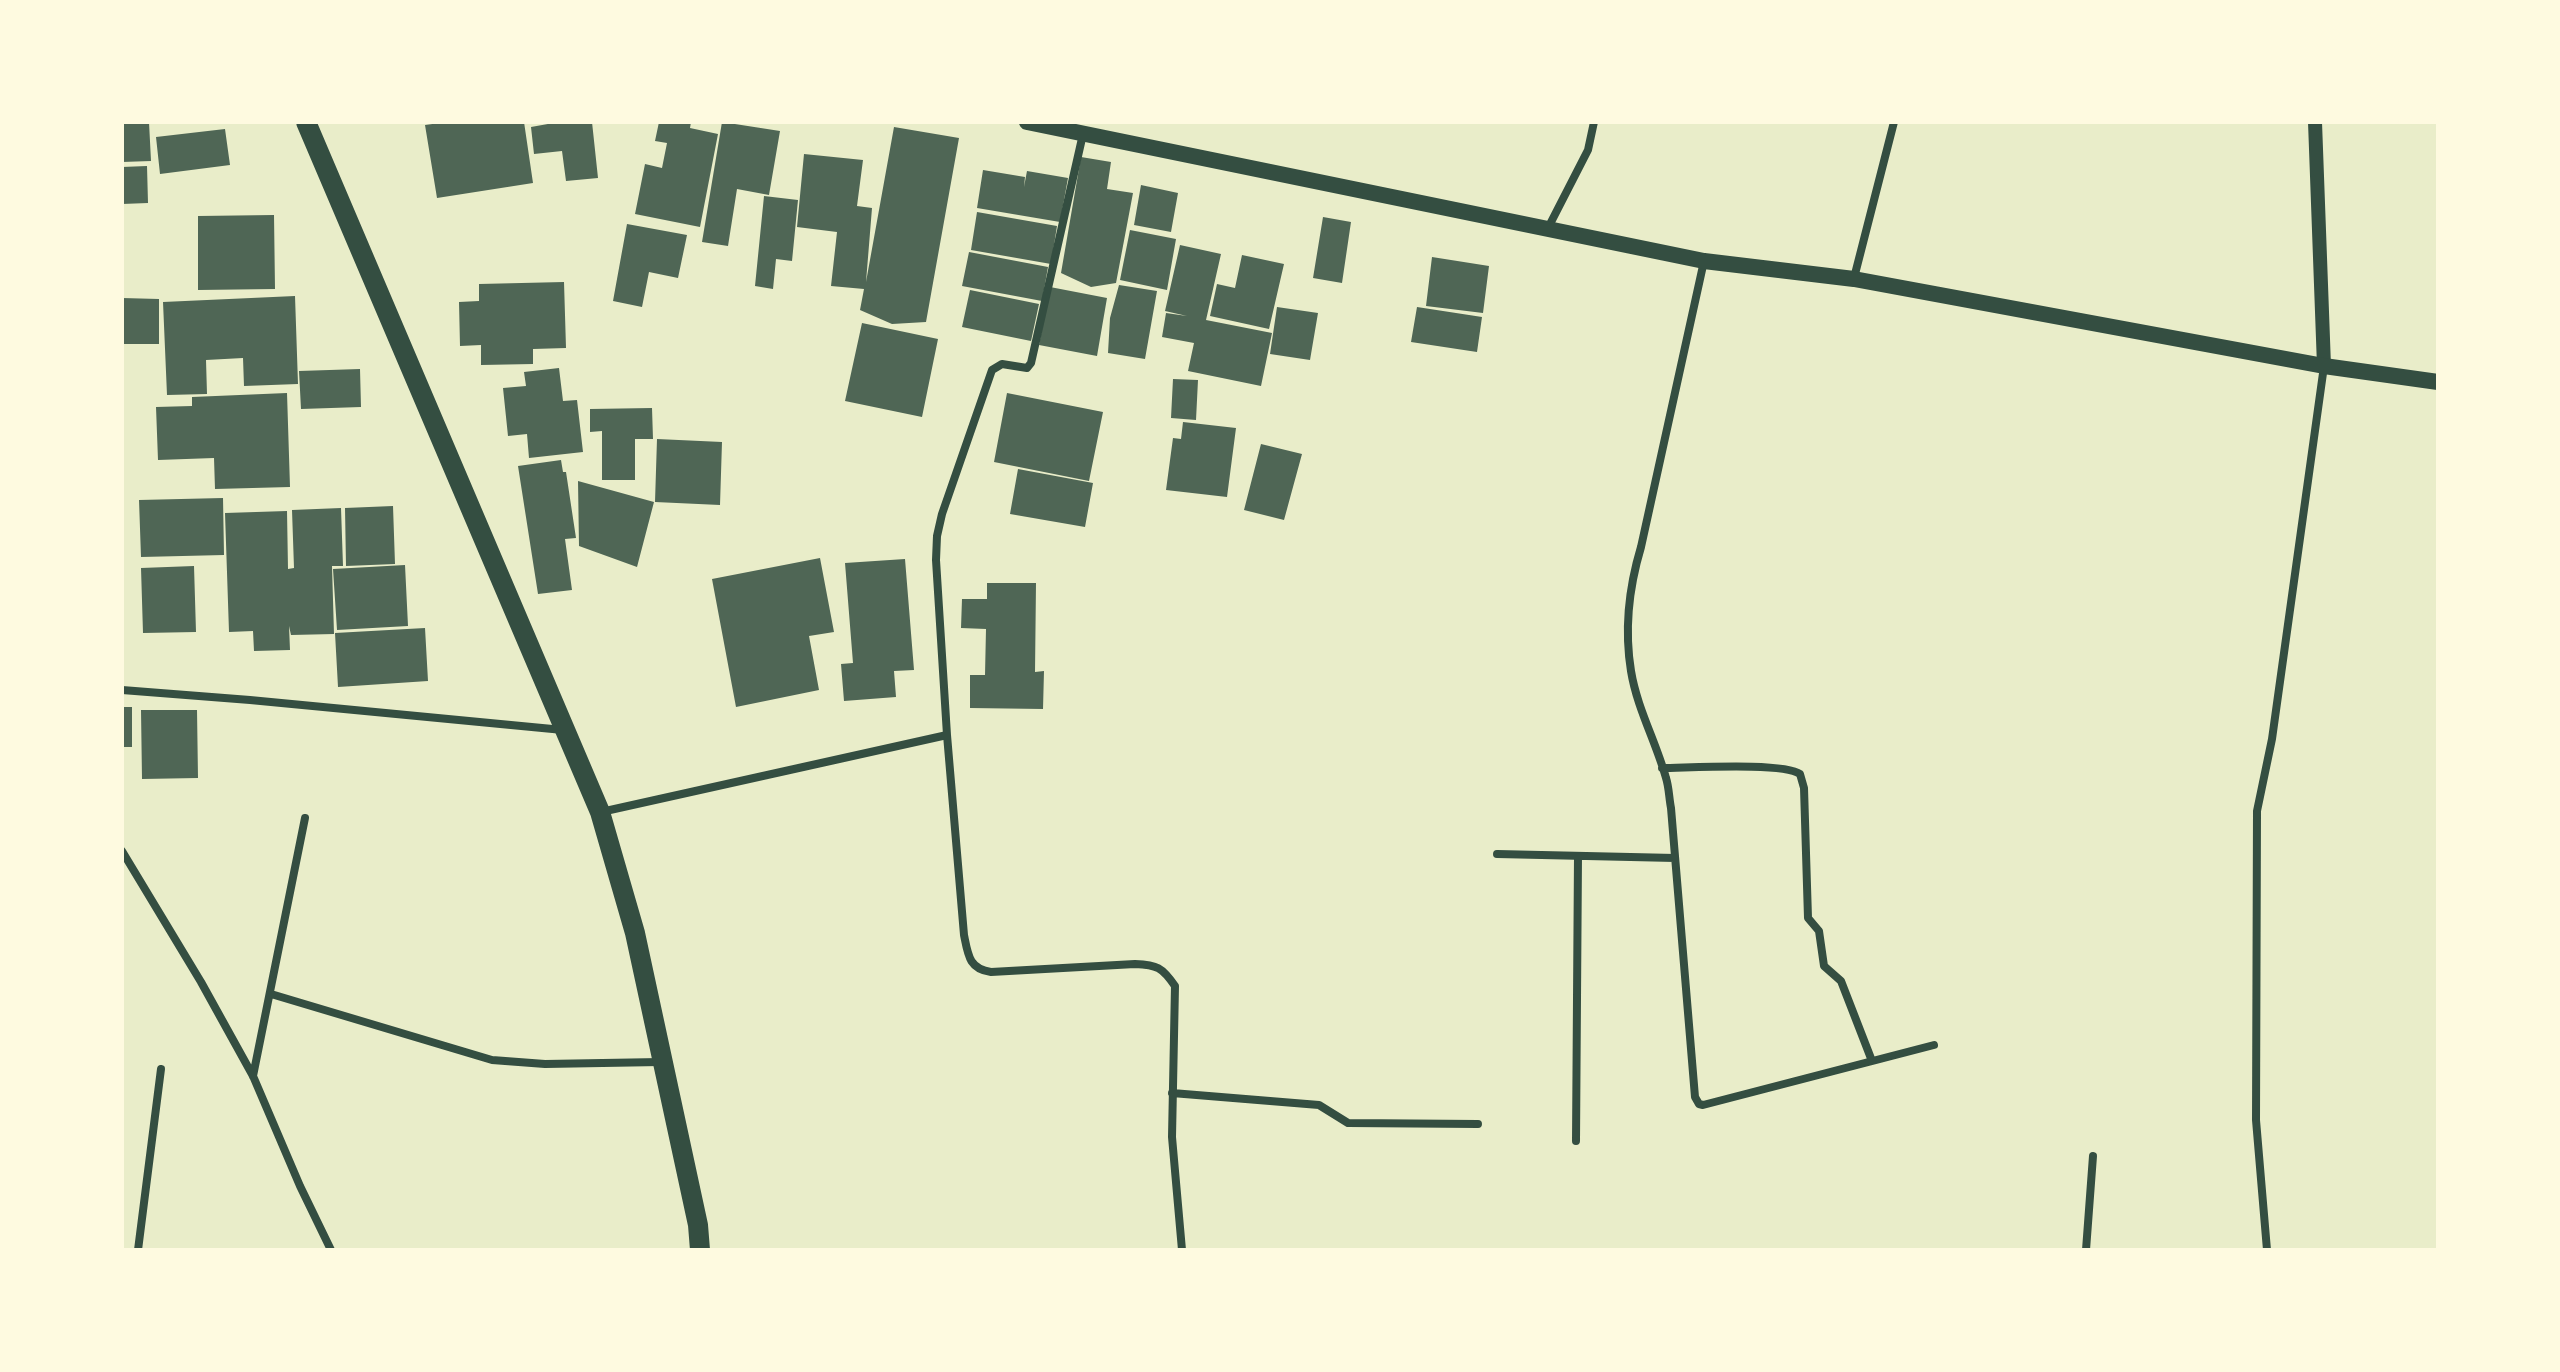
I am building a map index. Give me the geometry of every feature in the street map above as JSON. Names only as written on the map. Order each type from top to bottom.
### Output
[{"type":"main road","points":[[306,122],[600,812],[635,933],[698,1225],[700,1250]]},
{"type":"main road","points":[[1027,122],[1704,261],[1854,279],[2324,366],[2438,382]]},
{"type":"street","points":[[1548,228],[1588,150],[1594,122]]},
{"type":"street","points":[[1854,279],[1894,122]]},
{"type":"street","points":[[2267,1250],[2255,1085],[2257,811],[2272,739],[2324,366],[2315,122]]},
{"type":"street","points":[[1083,134],[1031,363],[1027,368],[1002,364],[992,370],[937,536],[937,598],[964,935],[971,963],[980,971],[1135,964],[1155,965],[1167,974],[1175,986],[1172,1137],[1182,1250]]},
{"type":"street","points":[[1704,261],[1631,581],[1628,606],[1631,672],[1662,768],[1671,808],[1695,1097],[1703,1105],[1934,1045]]},
{"type":"street","points":[[122,690],[567,730]]},
{"type":"street","points":[[600,812],[947,735]]},
{"type":"street","points":[[1662,768],[1772,769],[1794,770],[1800,774],[1804,788],[1808,918],[1819,931],[1824,966],[1841,981],[1872,1061]]},
{"type":"street","points":[[253,1076],[305,818]]},
{"type":"street","points":[[122,851],[253,1076],[331,1250]]},
{"type":"street","points":[[1497,854],[1675,858]]},
{"type":"street","points":[[1576,1141],[1578,856]]},
{"type":"street","points":[[271,994],[492,1060],[545,1064],[661,1062]]},
{"type":"street","points":[[138,1250],[161,1069]]},
{"type":"street","points":[[1172,1093],[1319,1105],[1348,1123],[1478,1124]]},
{"type":"street","points":[[2086,1250],[2093,1156]]},
{"type":"building","points":[[122,122],[149,122],[151,161],[122,162]]},
{"type":"building","points":[[524,122],[533,183],[437,198],[425,125]]},
{"type":"building","points":[[559,122],[592,122],[598,178],[566,181],[562,151],[534,154],[531,127]]},
{"type":"building","points":[[659,122],[691,122],[690,128],[718,134],[700,227],[635,214],[645,164],[662,168],[667,143],[655,141]]},
{"type":"building","points":[[722,122],[780,131],[769,195],[737,189],[728,246],[702,242]]},
{"type":"building","points":[[894,127],[959,138],[926,322],[892,324],[860,310],[864,289],[831,286],[837,232],[797,227],[804,154],[863,160],[857,206],[872,208],[866,282]]},
{"type":"building","points":[[225,129],[230,165],[160,174],[156,137]]},
{"type":"building","points":[[1081,157],[1111,162],[1107,189],[1133,193],[1116,283],[1091,287],[1061,273]]},
{"type":"building","points":[[147,166],[148,203],[122,204],[122,167]]},
{"type":"building","points":[[983,170],[1025,177],[1024,187],[1027,171],[1068,178],[1060,222],[977,208]]},
{"type":"building","points":[[1141,185],[1178,193],[1171,232],[1134,225]]},
{"type":"building","points":[[764,196],[798,200],[792,261],[776,259],[773,289],[755,286]]},
{"type":"building","points":[[977,212],[1057,226],[1051,264],[971,250]]},
{"type":"building","points":[[274,215],[275,289],[198,290],[198,216]]},
{"type":"building","points":[[1323,217],[1351,222],[1342,283],[1313,278]]},
{"type":"building","points":[[627,224],[687,235],[678,278],[649,272],[642,307],[613,301]]},
{"type":"building","points":[[1130,230],[1176,239],[1167,290],[1120,280]]},
{"type":"building","points":[[1180,245],[1221,254],[1206,320],[1272,333],[1261,386],[1188,371],[1194,343],[1162,337],[1166,313],[1187,316],[1165,311]]},
{"type":"building","points":[[969,252],[1048,267],[1042,301],[962,286]]},
{"type":"building","points":[[1242,255],[1284,264],[1269,329],[1210,316],[1217,284],[1235,288]]},
{"type":"building","points":[[1432,257],[1489,266],[1483,313],[1426,306]]},
{"type":"building","points":[[564,282],[566,348],[533,349],[533,364],[481,365],[481,345],[460,346],[459,302],[479,301],[479,284]]},
{"type":"building","points":[[1119,285],[1157,291],[1145,359],[1108,353],[1110,318]]},
{"type":"building","points":[[1050,287],[1107,298],[1097,356],[1039,345]]},
{"type":"building","points":[[970,290],[1039,304],[1031,341],[962,327]]},
{"type":"building","points":[[295,296],[298,384],[244,386],[243,358],[206,360],[207,394],[167,395],[163,302]]},
{"type":"building","points":[[122,298],[159,299],[159,344],[122,344]]},
{"type":"building","points":[[1277,307],[1318,313],[1310,360],[1270,354]]},
{"type":"building","points":[[1417,307],[1482,317],[1477,352],[1411,342]]},
{"type":"building","points":[[862,323],[938,339],[922,417],[845,401]]},
{"type":"building","points":[[559,368],[563,401],[577,400],[583,452],[529,458],[527,434],[508,436],[503,388],[526,386],[524,372]]},
{"type":"building","points":[[360,369],[361,407],[301,409],[299,371]]},
{"type":"building","points":[[1173,379],[1198,380],[1196,420],[1171,418]]},
{"type":"building","points":[[287,393],[290,487],[215,489],[214,458],[158,460],[156,407],[192,406],[192,397]]},
{"type":"building","points":[[1007,393],[1103,412],[1089,481],[994,462]]},
{"type":"building","points":[[652,408],[653,439],[635,439],[635,480],[602,480],[602,431],[590,432],[590,409]]},
{"type":"building","points":[[1183,422],[1236,428],[1227,497],[1166,490],[1173,438],[1181,439]]},
{"type":"building","points":[[657,439],[722,442],[720,505],[655,502]]},
{"type":"building","points":[[1261,444],[1302,454],[1284,520],[1244,510]]},
{"type":"building","points":[[561,460],[563,472],[566,472],[576,538],[565,539],[572,590],[538,594],[518,466]]},
{"type":"building","points":[[1018,469],[1093,483],[1085,527],[1010,514]]},
{"type":"building","points":[[578,481],[654,502],[637,567],[579,546]]},
{"type":"building","points":[[223,498],[224,555],[141,557],[139,500]]},
{"type":"building","points":[[393,506],[395,564],[346,566],[345,508]]},
{"type":"building","points":[[341,508],[343,566],[332,566],[334,634],[291,635],[289,626],[290,650],[254,651],[253,631],[229,632],[225,513],[287,511],[288,569],[294,568],[292,510]]},
{"type":"building","points":[[820,558],[834,632],[809,636],[819,690],[736,707],[712,579]]},
{"type":"building","points":[[905,559],[914,670],[894,671],[896,697],[844,701],[841,664],[853,663],[845,563]]},
{"type":"building","points":[[405,565],[408,626],[337,630],[333,569]]},
{"type":"building","points":[[194,566],[196,632],[143,633],[141,568]]},
{"type":"building","points":[[987,583],[1036,583],[1035,672],[1044,671],[1043,709],[970,708],[970,675],[985,675],[986,629],[961,628],[962,599],[987,599]]},
{"type":"building","points":[[425,628],[428,681],[338,687],[335,633]]},
{"type":"building","points":[[122,707],[132,707],[132,747],[122,747]]},
{"type":"building","points":[[141,710],[197,710],[198,778],[142,779]]}]
